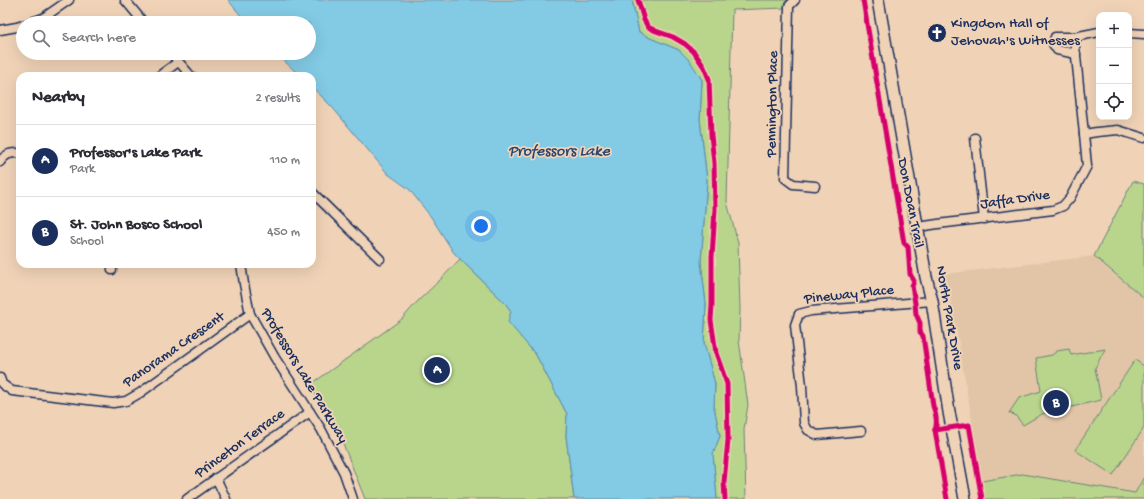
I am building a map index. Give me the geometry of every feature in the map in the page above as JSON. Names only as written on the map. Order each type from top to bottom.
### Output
[{"type":"main road","name":"North Park Drive","points":[[878,0],[926,277],[932,302],[949,412],[965,499]]},
{"type":"street","points":[[46,16],[69,0]]},
{"type":"street","points":[[125,0],[138,16]]},
{"type":"street","name":"Pennington Place","points":[[795,0],[789,6],[785,178],[793,184],[815,186]]},
{"type":"street","points":[[0,30],[16,27]]},
{"type":"street","points":[[1132,32],[1144,34]]},
{"type":"street","points":[[1076,54],[1057,50],[1052,44],[1055,37],[1074,37],[1096,33]]},
{"type":"street","name":"Jaffa Drive","points":[[918,227],[1053,210],[1063,206],[1070,198],[1087,166],[1074,37]]},
{"type":"street","points":[[164,72],[178,62],[187,72]]},
{"type":"street","points":[[1084,134],[1118,130],[1144,138]]},
{"type":"street","points":[[975,138],[984,219]]},
{"type":"street","points":[[0,162],[10,153],[16,153]]},
{"type":"street","points":[[316,196],[380,259]]},
{"type":"street","name":"Professors Lake Parkway","points":[[242,268],[250,314],[275,358],[321,429],[344,473],[353,499]]},
{"type":"street","name":"Pineway Place","points":[[862,431],[817,435],[808,430],[804,423],[802,386],[795,325],[799,314],[811,311],[932,302]]},
{"type":"street","name":"Panorama Crescent","points":[[0,378],[2,384],[12,391],[113,403],[126,401],[140,393],[250,314]]},
{"type":"street","name":"Princeton Terrace","points":[[187,499],[310,412]]},
{"type":"street","points":[[216,478],[226,499]]},
{"type":"shaded area","points":[[1094,256],[1144,298],[1144,477],[1135,493],[1022,474],[982,481],[957,333],[945,274]]},
{"type":"green space","points":[[632,0],[788,0],[784,8],[732,10],[727,202],[738,243],[740,309],[739,340],[748,405],[744,429],[746,499],[717,499],[713,454],[720,436],[714,407],[715,384],[704,343],[706,304],[701,262],[707,181],[700,119],[702,80],[679,50],[639,32]]},
{"type":"green space","points":[[1133,181],[1144,184],[1144,298],[1094,256]]},
{"type":"green space","points":[[460,259],[505,303],[511,311],[509,322],[536,355],[567,414],[566,436],[574,499],[365,499],[340,436],[310,385],[402,319]]},
{"type":"green space","points":[[1069,349],[1071,355],[1105,349],[1095,368],[1101,400],[1042,414],[1023,425],[1015,415],[1009,413],[1019,398],[1041,391],[1036,358],[1052,355],[1057,351]]},
{"type":"green space","points":[[1135,360],[1144,366],[1144,428],[1113,475],[1075,450]]},
{"type":"green space","points":[[1022,474],[1135,493],[1144,477],[1144,499],[984,499],[982,481]]},
{"type":"water","name":"Professors Lake","points":[[228,0],[632,0],[639,32],[679,50],[690,61],[702,80],[700,119],[707,181],[701,262],[706,304],[704,343],[715,384],[714,407],[720,436],[713,454],[717,499],[574,499],[566,436],[567,414],[536,355],[508,322],[511,311],[505,303],[454,253],[431,217],[409,189],[388,174],[332,107],[316,91],[316,72],[296,72],[283,60],[316,60],[316,16],[241,16]]},
{"type":"cycle path","points":[[638,0],[644,20],[648,27],[673,37],[685,44],[694,52],[704,67],[709,79],[715,209],[712,257],[711,320],[716,353],[727,384],[728,440],[724,482],[725,499]]},
{"type":"cycle path","name":"Don Doan Trail","points":[[863,0],[904,243],[908,247],[910,274],[914,281],[912,286],[916,314],[920,323],[920,332],[923,336],[936,418],[935,430]]},
{"type":"cycle path","points":[[935,430],[969,425],[982,499]]},
{"type":"cycle path","points":[[935,430],[947,499]]},
{"type":"place","name":"Kingdom Hall of Jehovah's Witnesses","points":[[937,33]]},
{"type":"place","name":"Professor's Lake Park","points":[[437,370]]},
{"type":"place","name":"St. John Bosco School","points":[[1056,403]]}]
